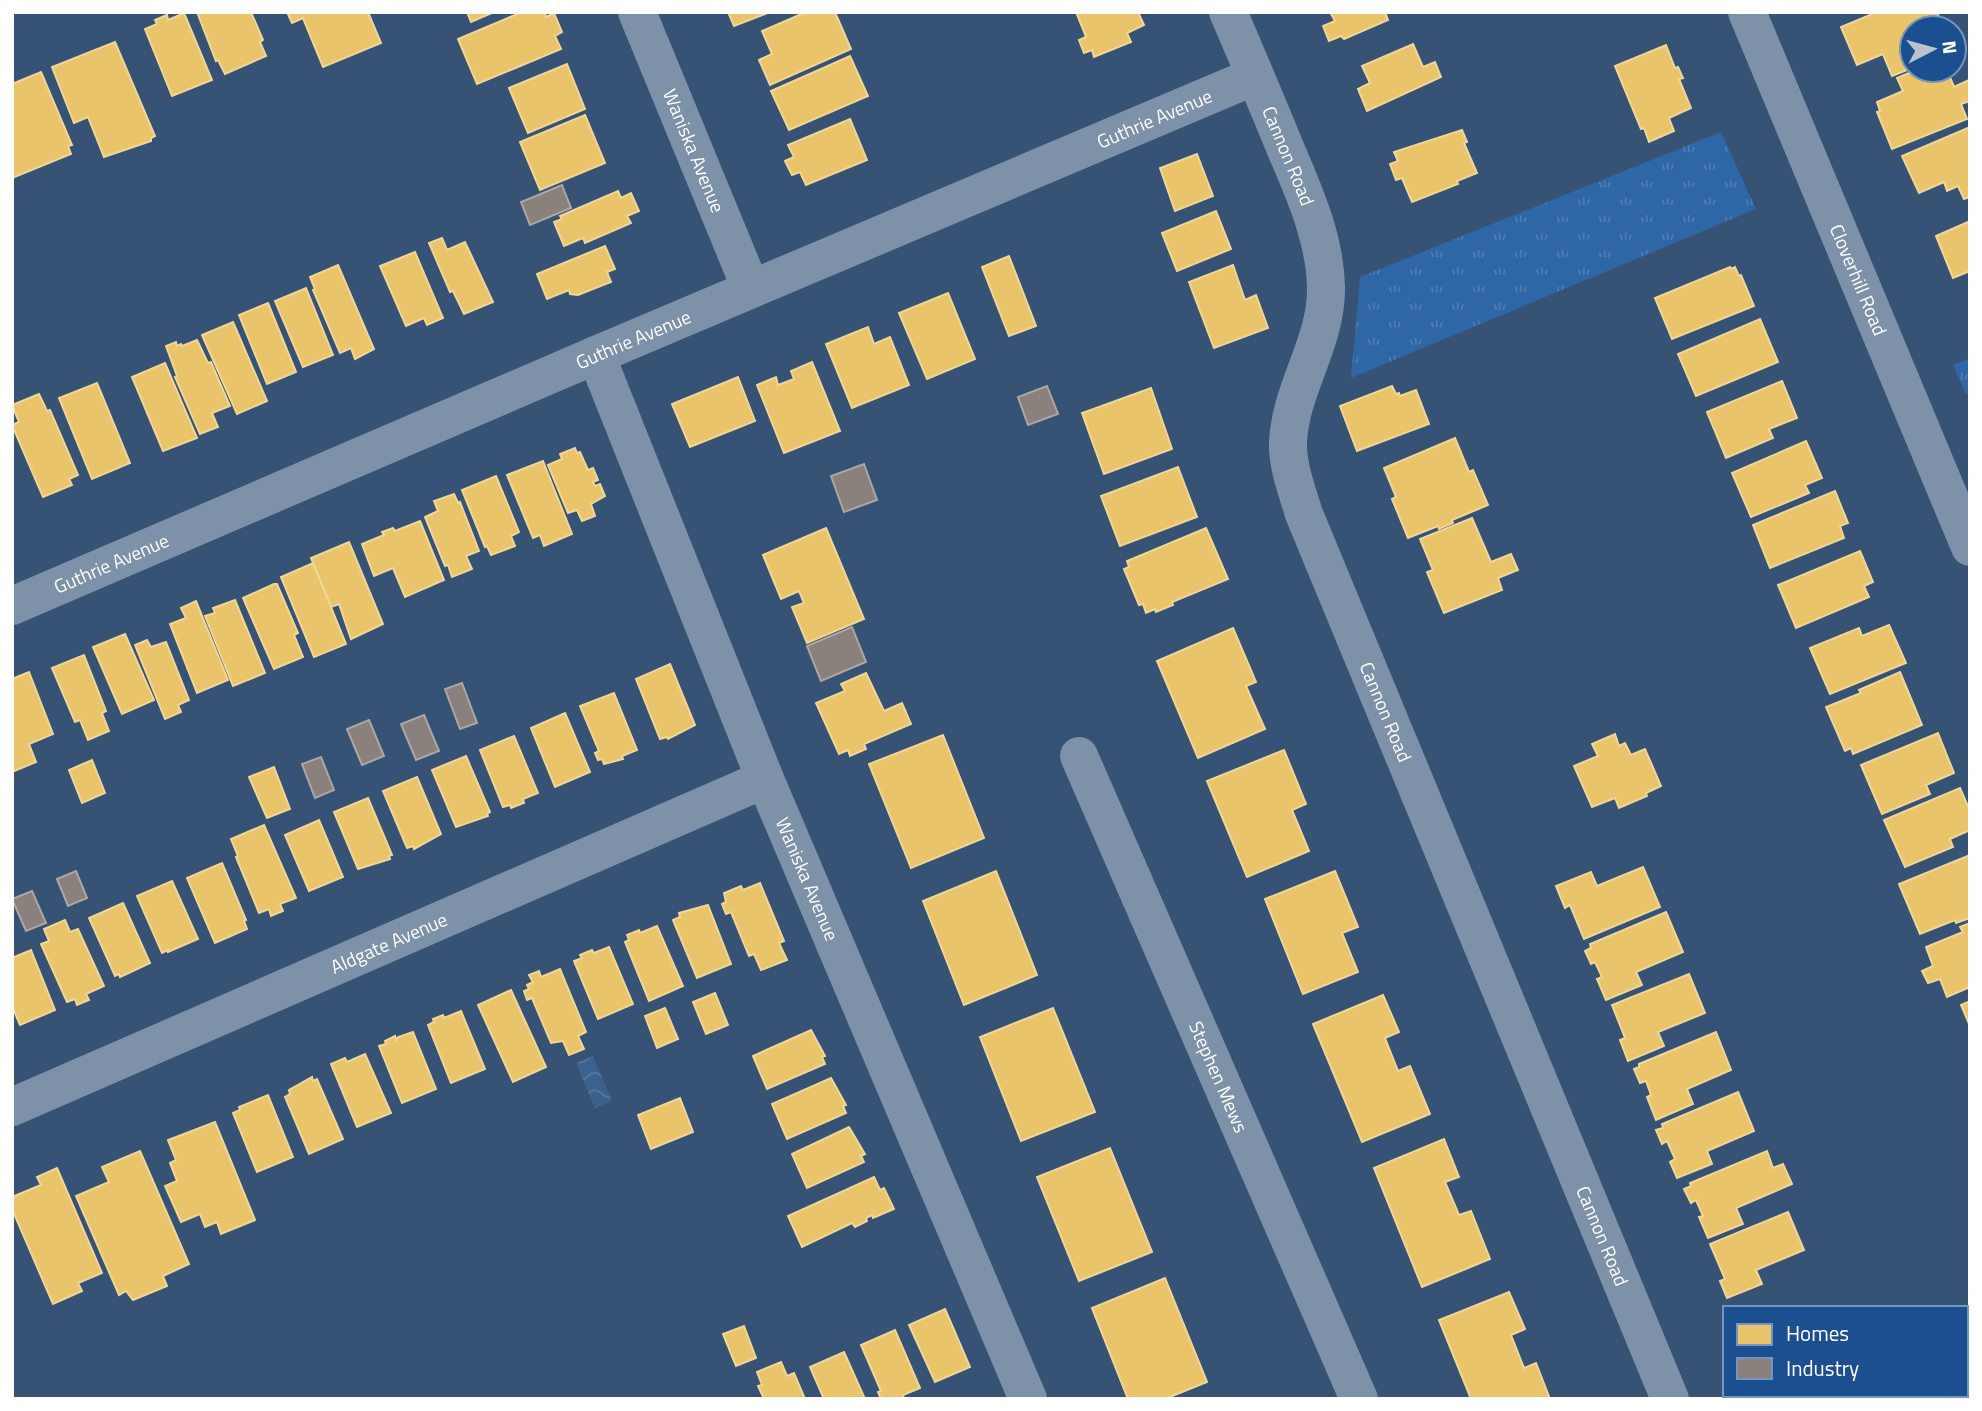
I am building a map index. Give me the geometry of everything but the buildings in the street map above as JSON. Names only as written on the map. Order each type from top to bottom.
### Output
[{"type":"street","name":"Waniska Avenue","points":[[637,12],[751,289]]},
{"type":"street","name":"Cannon Road","points":[[1228,12],[1303,190],[1324,265],[1326,288],[1321,329],[1294,407],[1288,444],[1294,484],[1304,514],[1670,1399]]},
{"type":"street","name":"Cloverhill Road","points":[[1747,12],[1970,547]]},
{"type":"street","name":"Guthrie Avenue","points":[[12,606],[1255,76]]},
{"type":"street","name":"Waniska Avenue","points":[[596,355],[765,779],[1028,1399]]},
{"type":"street","name":"Stephen Mews","points":[[1079,756],[1359,1399]]},
{"type":"street","name":"Aldgate Avenue","points":[[12,1107],[765,779]]},
{"type":"green space","points":[[1721,132],[1756,209],[1351,378],[1360,277]]},
{"type":"green space","points":[[1970,358],[1970,393],[1966,394],[1953,365]]},
{"type":"water","points":[[593,1056],[612,1101],[595,1108],[576,1063]]}]
